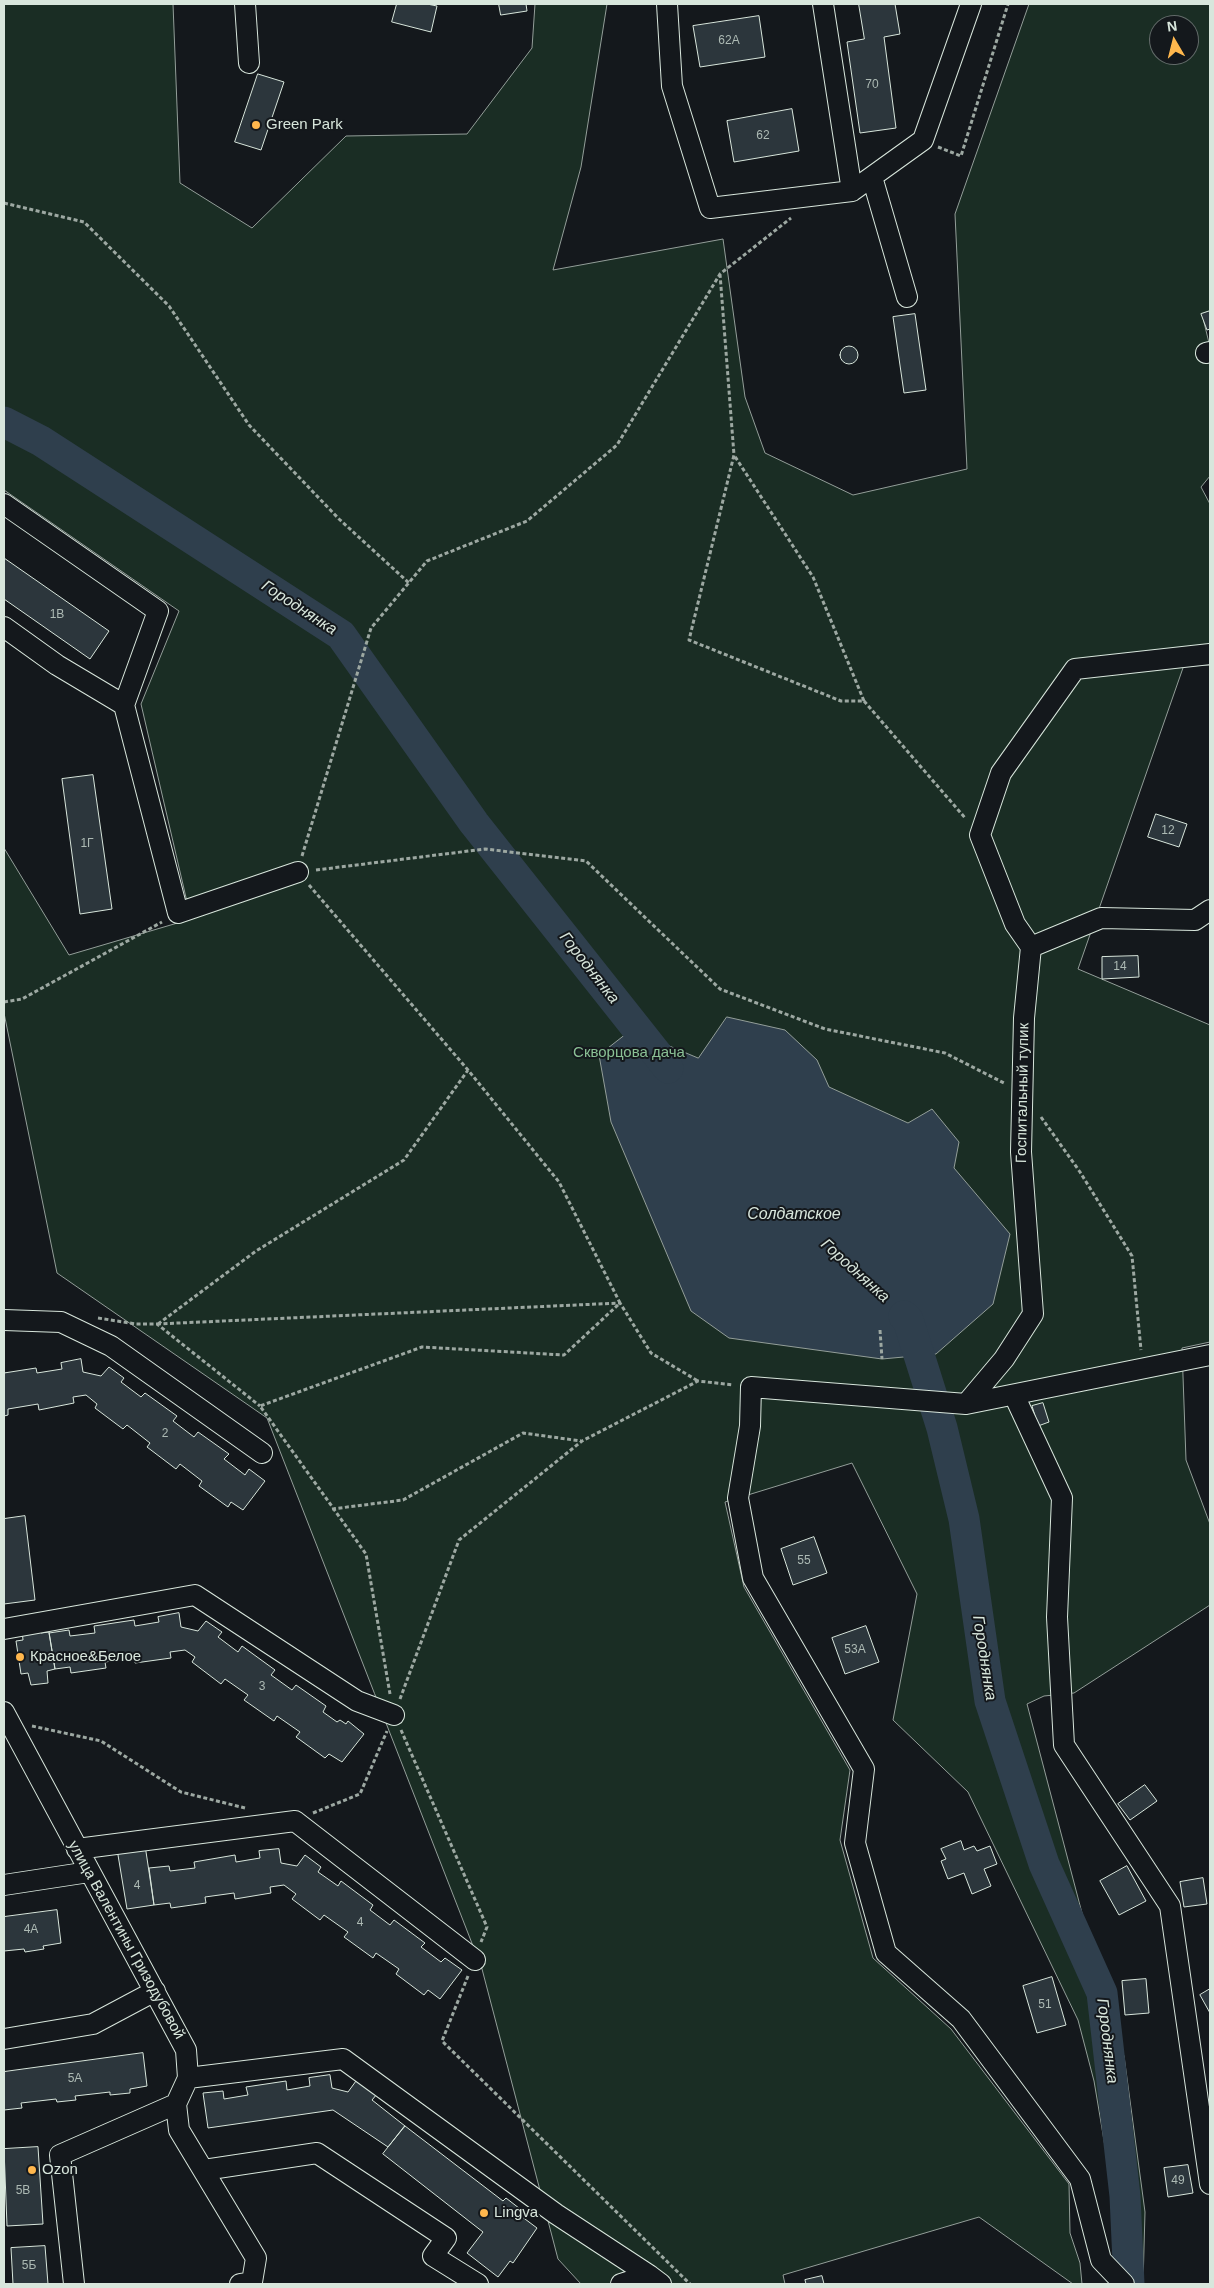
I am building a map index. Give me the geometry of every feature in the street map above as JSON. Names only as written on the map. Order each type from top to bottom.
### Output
[{"type":"street","points":[[245,4],[249,63]]},
{"type":"street","points":[[667,4],[672,86],[710,208],[852,191],[923,140],[971,4]]},
{"type":"street","points":[[823,4],[852,191]]},
{"type":"street","points":[[872,177],[906,298]]},
{"type":"street","points":[[4,504],[158,611],[124,705],[178,913],[298,872]]},
{"type":"street","points":[[4,628],[57,665],[124,705]]},
{"type":"street","points":[[1210,654],[1075,669],[1001,773],[980,835],[1015,924],[1031,947],[1101,918],[1195,920],[1210,910]]},
{"type":"street","name":"Госпитальный тупик","points":[[966,1404],[1004,1359],[1033,1314],[1021,1152],[1024,1018],[1031,947]]},
{"type":"street","points":[[4,1320],[61,1322],[110,1346],[262,1453]]},
{"type":"street","points":[[1100,2284],[1101,2260],[1080,2179],[961,2019],[886,1953],[854,1844],[864,1769],[753,1578],[738,1498],[750,1426],[751,1386],[966,1404],[1210,1355]]},
{"type":"street","points":[[1014,1395],[1062,1498],[1057,1617],[1064,1745],[1170,1906],[1210,2184]]},
{"type":"street","points":[[4,1628],[195,1595],[357,1701],[394,1715]]},
{"type":"street","name":"улица Валентины Гризодубовой","points":[[6,1717],[186,2050],[188,2078],[176,2104]]},
{"type":"street","points":[[77,1849],[295,1821],[475,1960]]},
{"type":"street","points":[[4,1885],[89,1872]]},
{"type":"street","points":[[4,2039],[94,2024],[155,1990]]},
{"type":"street","points":[[188,2078],[344,2059],[556,2214],[655,2280]]},
{"type":"street","points":[[74,2284],[60,2155],[176,2104],[178,2130],[256,2258],[267,2284]]},
{"type":"street","points":[[204,2170],[317,2153],[446,2238],[434,2256],[478,2284]]},
{"type":"street","points":[[240,2284],[252,2282],[256,2258]]},
{"type":"street","points":[[1101,2260],[1124,2284]]},
{"type":"street","points":[[621,2284],[655,2280]]},
{"type":"path","points":[[923,140],[961,156],[1008,4]]},
{"type":"path","points":[[4,203],[84,222],[170,306],[249,425],[339,519],[409,583]]},
{"type":"path","points":[[298,872],[371,628],[427,562],[527,521],[617,444],[720,274],[798,213]]},
{"type":"path","points":[[720,274],[734,455],[689,640],[841,701],[864,701]]},
{"type":"path","points":[[734,455],[813,577],[864,701],[980,835]]},
{"type":"path","points":[[298,872],[485,849],[586,861],[720,989],[825,1029],[945,1053],[1022,1092]]},
{"type":"path","points":[[298,872],[468,1070],[560,1182],[620,1303],[651,1353],[698,1381],[751,1386]]},
{"type":"path","points":[[4,1002],[22,999],[178,913]]},
{"type":"path","points":[[157,1324],[256,1251],[404,1160],[468,1070]]},
{"type":"path","points":[[1040,1116],[1080,1172],[1132,1256],[1143,1368]]},
{"type":"path","points":[[89,1316],[136,1324],[157,1324],[620,1303]]},
{"type":"path","points":[[260,1406],[422,1348],[564,1355],[620,1303]]},
{"type":"path","points":[[157,1324],[260,1406],[366,1554],[394,1715],[487,1928],[442,2041],[690,2284]]},
{"type":"path","points":[[880,1330],[882,1359]]},
{"type":"path","points":[[295,1821],[360,1794],[394,1715],[459,1540],[582,1441],[698,1381]]},
{"type":"path","points":[[332,1509],[403,1500],[523,1433],[582,1441]]},
{"type":"path","points":[[6,1717],[100,1741],[181,1792],[248,1809]]},
{"type":"green space","name":"Скворцова дача","points":[[4,4],[173,4],[180,183],[252,228],[346,136],[467,134],[532,48],[535,4],[607,4],[581,167],[553,270],[723,239],[745,397],[765,453],[853,495],[967,469],[955,214],[1029,4],[1210,4],[1210,311],[1202,314],[1210,347],[1210,476],[1201,487],[1210,504],[1210,665],[1184,665],[1078,969],[1210,1025],[1210,1342],[1182,1348],[1186,1460],[1210,1524],[1210,1605],[1074,1693],[1044,1696],[1027,1704],[1112,2027],[1124,2056],[1145,2212],[1143,2284],[1111,2284],[1117,2260],[1110,2176],[1094,2081],[1078,2020],[968,1792],[893,1720],[917,1594],[852,1463],[725,1502],[744,1587],[850,1770],[840,1840],[873,1958],[951,2029],[1069,2184],[1070,2233],[1080,2263],[1082,2284],[1073,2284],[979,2217],[783,2275],[785,2284],[581,2284],[558,2259],[482,1969],[267,1418],[57,1273],[4,1013],[4,848],[69,955],[191,919],[141,704],[179,611],[4,490]]},
{"type":"water","name":"Солдатское","points":[[727,1017],[785,1030],[817,1060],[829,1087],[908,1123],[932,1109],[959,1142],[954,1168],[1010,1234],[993,1304],[936,1354],[882,1359],[729,1338],[691,1311],[611,1122],[599,1055],[631,1030],[698,1058]]},
{"type":"building","points":[[397,4],[437,6],[431,32],[392,22]]},
{"type":"building","points":[[499,4],[526,4],[527,11],[501,15]]},
{"type":"building","points":[[859,4],[895,4],[900,34],[884,37],[896,128],[860,133],[847,42],[864,39]]},
{"type":"building","points":[[759,16],[765,57],[700,67],[693,26]]},
{"type":"building","name":"Green Park","points":[[258,74],[284,82],[261,150],[235,142]]},
{"type":"building","points":[[792,109],[799,151],[734,162],[727,121]]},
{"type":"building","points":[[1210,311],[1210,329],[1207,330],[1201,314]]},
{"type":"building","points":[[915,314],[926,390],[904,393],[893,317]]},
{"type":"building","points":[[849,346],[855,349],[858,355],[855,361],[849,364],[843,361],[840,355],[843,349]]},
{"type":"building","points":[[4,558],[109,631],[90,659],[4,599]]},
{"type":"building","points":[[93,775],[112,909],[80,914],[62,779]]},
{"type":"building","points":[[1156,814],[1187,824],[1179,847],[1148,837]]},
{"type":"building","points":[[1138,956],[1139,977],[1102,979],[1102,957]]},
{"type":"building","points":[[81,1359],[83,1372],[101,1376],[109,1367],[124,1378],[121,1382],[141,1397],[145,1393],[177,1416],[173,1421],[194,1437],[198,1432],[229,1454],[224,1459],[245,1475],[249,1469],[265,1481],[243,1510],[231,1502],[228,1507],[199,1486],[202,1481],[180,1464],[176,1469],[147,1447],[150,1443],[127,1425],[123,1429],[95,1408],[97,1404],[86,1395],[73,1397],[74,1403],[39,1410],[38,1404],[8,1409],[8,1415],[4,1416],[4,1373],[36,1368],[37,1373],[62,1369],[61,1363]]},
{"type":"building","points":[[1043,1403],[1049,1422],[1038,1426],[1032,1406]]},
{"type":"building","points":[[25,1516],[35,1600],[4,1604],[4,1519]]},
{"type":"building","points":[[814,1537],[827,1573],[793,1585],[781,1549]]},
{"type":"building","points":[[179,1613],[181,1627],[198,1631],[206,1621],[222,1632],[218,1637],[238,1652],[242,1646],[275,1670],[271,1675],[292,1690],[296,1685],[326,1706],[323,1712],[337,1722],[340,1720],[346,1724],[348,1721],[364,1734],[342,1762],[329,1754],[325,1758],[296,1737],[300,1732],[277,1716],[274,1721],[244,1700],[248,1695],[225,1679],[221,1684],[192,1662],[195,1657],[185,1650],[170,1652],[171,1658],[135,1663],[134,1658],[105,1662],[106,1668],[71,1673],[70,1667],[55,1669],[49,1633],[69,1630],[70,1636],[95,1633],[94,1626],[134,1620],[135,1626],[159,1622],[158,1617]]},
{"type":"building","points":[[40,1624],[41,1633],[49,1632],[55,1669],[47,1671],[48,1683],[31,1685],[28,1673],[21,1674],[16,1641],[23,1640],[22,1630]]},
{"type":"building","points":[[866,1626],[879,1662],[845,1674],[832,1638]]},
{"type":"building","points":[[1145,1785],[1157,1801],[1130,1820],[1118,1804]]},
{"type":"building","points":[[961,1841],[964,1850],[974,1846],[977,1851],[990,1846],[997,1864],[984,1869],[991,1886],[972,1894],[964,1873],[948,1879],[941,1861],[946,1859],[941,1849]]},
{"type":"building","points":[[145,1845],[154,1905],[127,1909],[117,1849]]},
{"type":"building","points":[[279,1849],[281,1863],[297,1866],[305,1855],[321,1867],[318,1872],[338,1886],[341,1881],[373,1905],[370,1910],[390,1925],[394,1920],[425,1943],[421,1947],[441,1962],[445,1958],[462,1970],[440,1999],[428,1990],[424,1995],[396,1974],[399,1969],[376,1953],[373,1958],[344,1937],[348,1932],[324,1915],[320,1920],[292,1899],[296,1894],[284,1885],[270,1887],[271,1893],[235,1899],[234,1893],[205,1897],[206,1903],[171,1908],[170,1903],[154,1905],[149,1868],[169,1866],[170,1871],[195,1868],[194,1862],[235,1855],[236,1862],[260,1858],[259,1851]]},
{"type":"building","points":[[1127,1866],[1146,1901],[1119,1915],[1100,1881]]},
{"type":"building","points":[[1203,1878],[1207,1904],[1184,1907],[1180,1882]]},
{"type":"building","points":[[57,1910],[61,1943],[43,1946],[44,1949],[25,1952],[24,1949],[4,1951],[4,1917]]},
{"type":"building","points":[[1052,1977],[1066,2025],[1037,2033],[1023,1986]]},
{"type":"building","points":[[1146,1979],[1149,2013],[1125,2015],[1122,1981]]},
{"type":"building","points":[[1210,1989],[1210,2013],[1200,1995]]},
{"type":"building","points":[[143,2053],[147,2086],[130,2089],[130,2093],[110,2095],[110,2092],[75,2096],[76,2100],[57,2102],[56,2099],[21,2103],[22,2108],[4,2110],[4,2072]]},
{"type":"building","points":[[330,2075],[332,2088],[348,2092],[356,2081],[377,2094],[372,2100],[405,2126],[388,2147],[333,2110],[208,2128],[203,2093],[223,2091],[224,2099],[248,2095],[246,2087],[286,2081],[287,2090],[310,2086],[309,2078]]},
{"type":"building","points":[[405,2126],[503,2201],[506,2198],[524,2212],[521,2216],[537,2228],[513,2263],[510,2261],[498,2277],[467,2253],[483,2232],[383,2154]]},
{"type":"building","points":[[38,2147],[43,2224],[7,2226],[4,2149]]},
{"type":"building","points":[[1188,2165],[1193,2193],[1168,2197],[1164,2168]]},
{"type":"building","points":[[45,2246],[48,2284],[13,2284],[11,2248]]},
{"type":"building","points":[[822,2276],[824,2284],[806,2284],[805,2280]]},
{"type":"waterway","name":"Городнянка","points":[[4,422],[41,441],[341,635],[474,823],[668,1068]]},
{"type":"waterway","name":"Городнянка","points":[[904,1316],[908,1320],[942,1428],[964,1519],[990,1701],[1044,1864],[1102,1993],[1125,2196],[1129,2284]]},
{"type":"place","name":"Green Park","points":[[256,125]]},
{"type":"place","name":"Красное&Белое","points":[[20,1657]]},
{"type":"place","name":"Ozon","points":[[32,2170]]},
{"type":"place","name":"Lingva","points":[[484,2213]]}]
